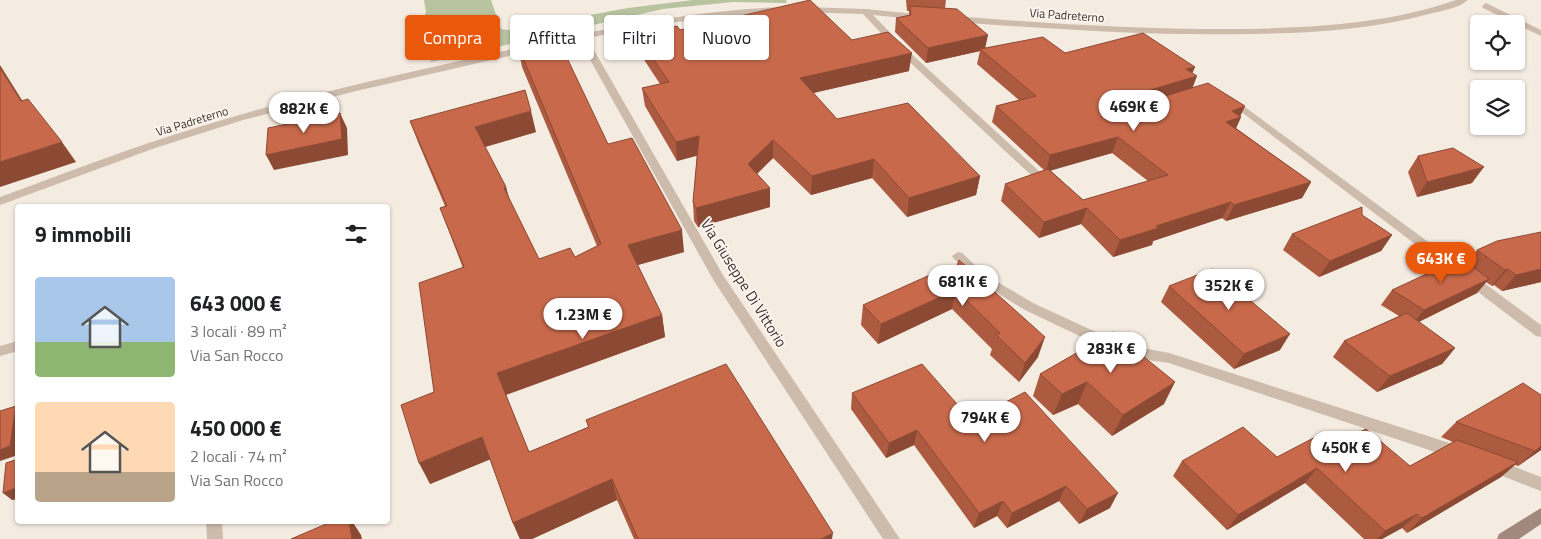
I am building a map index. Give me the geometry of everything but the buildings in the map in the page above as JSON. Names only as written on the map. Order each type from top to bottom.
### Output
[{"type":"street","name":"Via Padreterno","points":[[594,34],[723,12],[794,10],[865,12],[1071,28],[1198,33],[1283,30],[1390,22],[1446,8],[1464,0]]},
{"type":"street","points":[[1486,6],[1541,33]]},
{"type":"street","points":[[865,12],[1036,174]]},
{"type":"street","name":"Via Padreterno","points":[[0,201],[204,129],[345,90],[510,52]]},
{"type":"street","name":"Via Giuseppe Di Vittorio","points":[[594,59],[718,278],[892,539]]},
{"type":"street","points":[[1218,92],[1541,332]]},
{"type":"street","points":[[958,256],[984,279],[1008,296],[1118,348],[1140,354],[1169,358],[1476,459],[1541,484]]},
{"type":"street","points":[[0,351],[15,347]]},
{"type":"street","points":[[1505,539],[1541,515]]},
{"type":"street","points":[[214,524],[215,539]]},
{"type":"green space","points":[[424,0],[491,0],[496,15],[425,15]]},
{"type":"green space","points":[[693,0],[786,0],[787,3],[733,2],[663,9],[637,15],[604,15],[604,22],[594,25],[594,15],[590,15]]},
{"type":"green space","points":[[500,26],[501,29],[510,30],[510,44],[500,46]]}]
